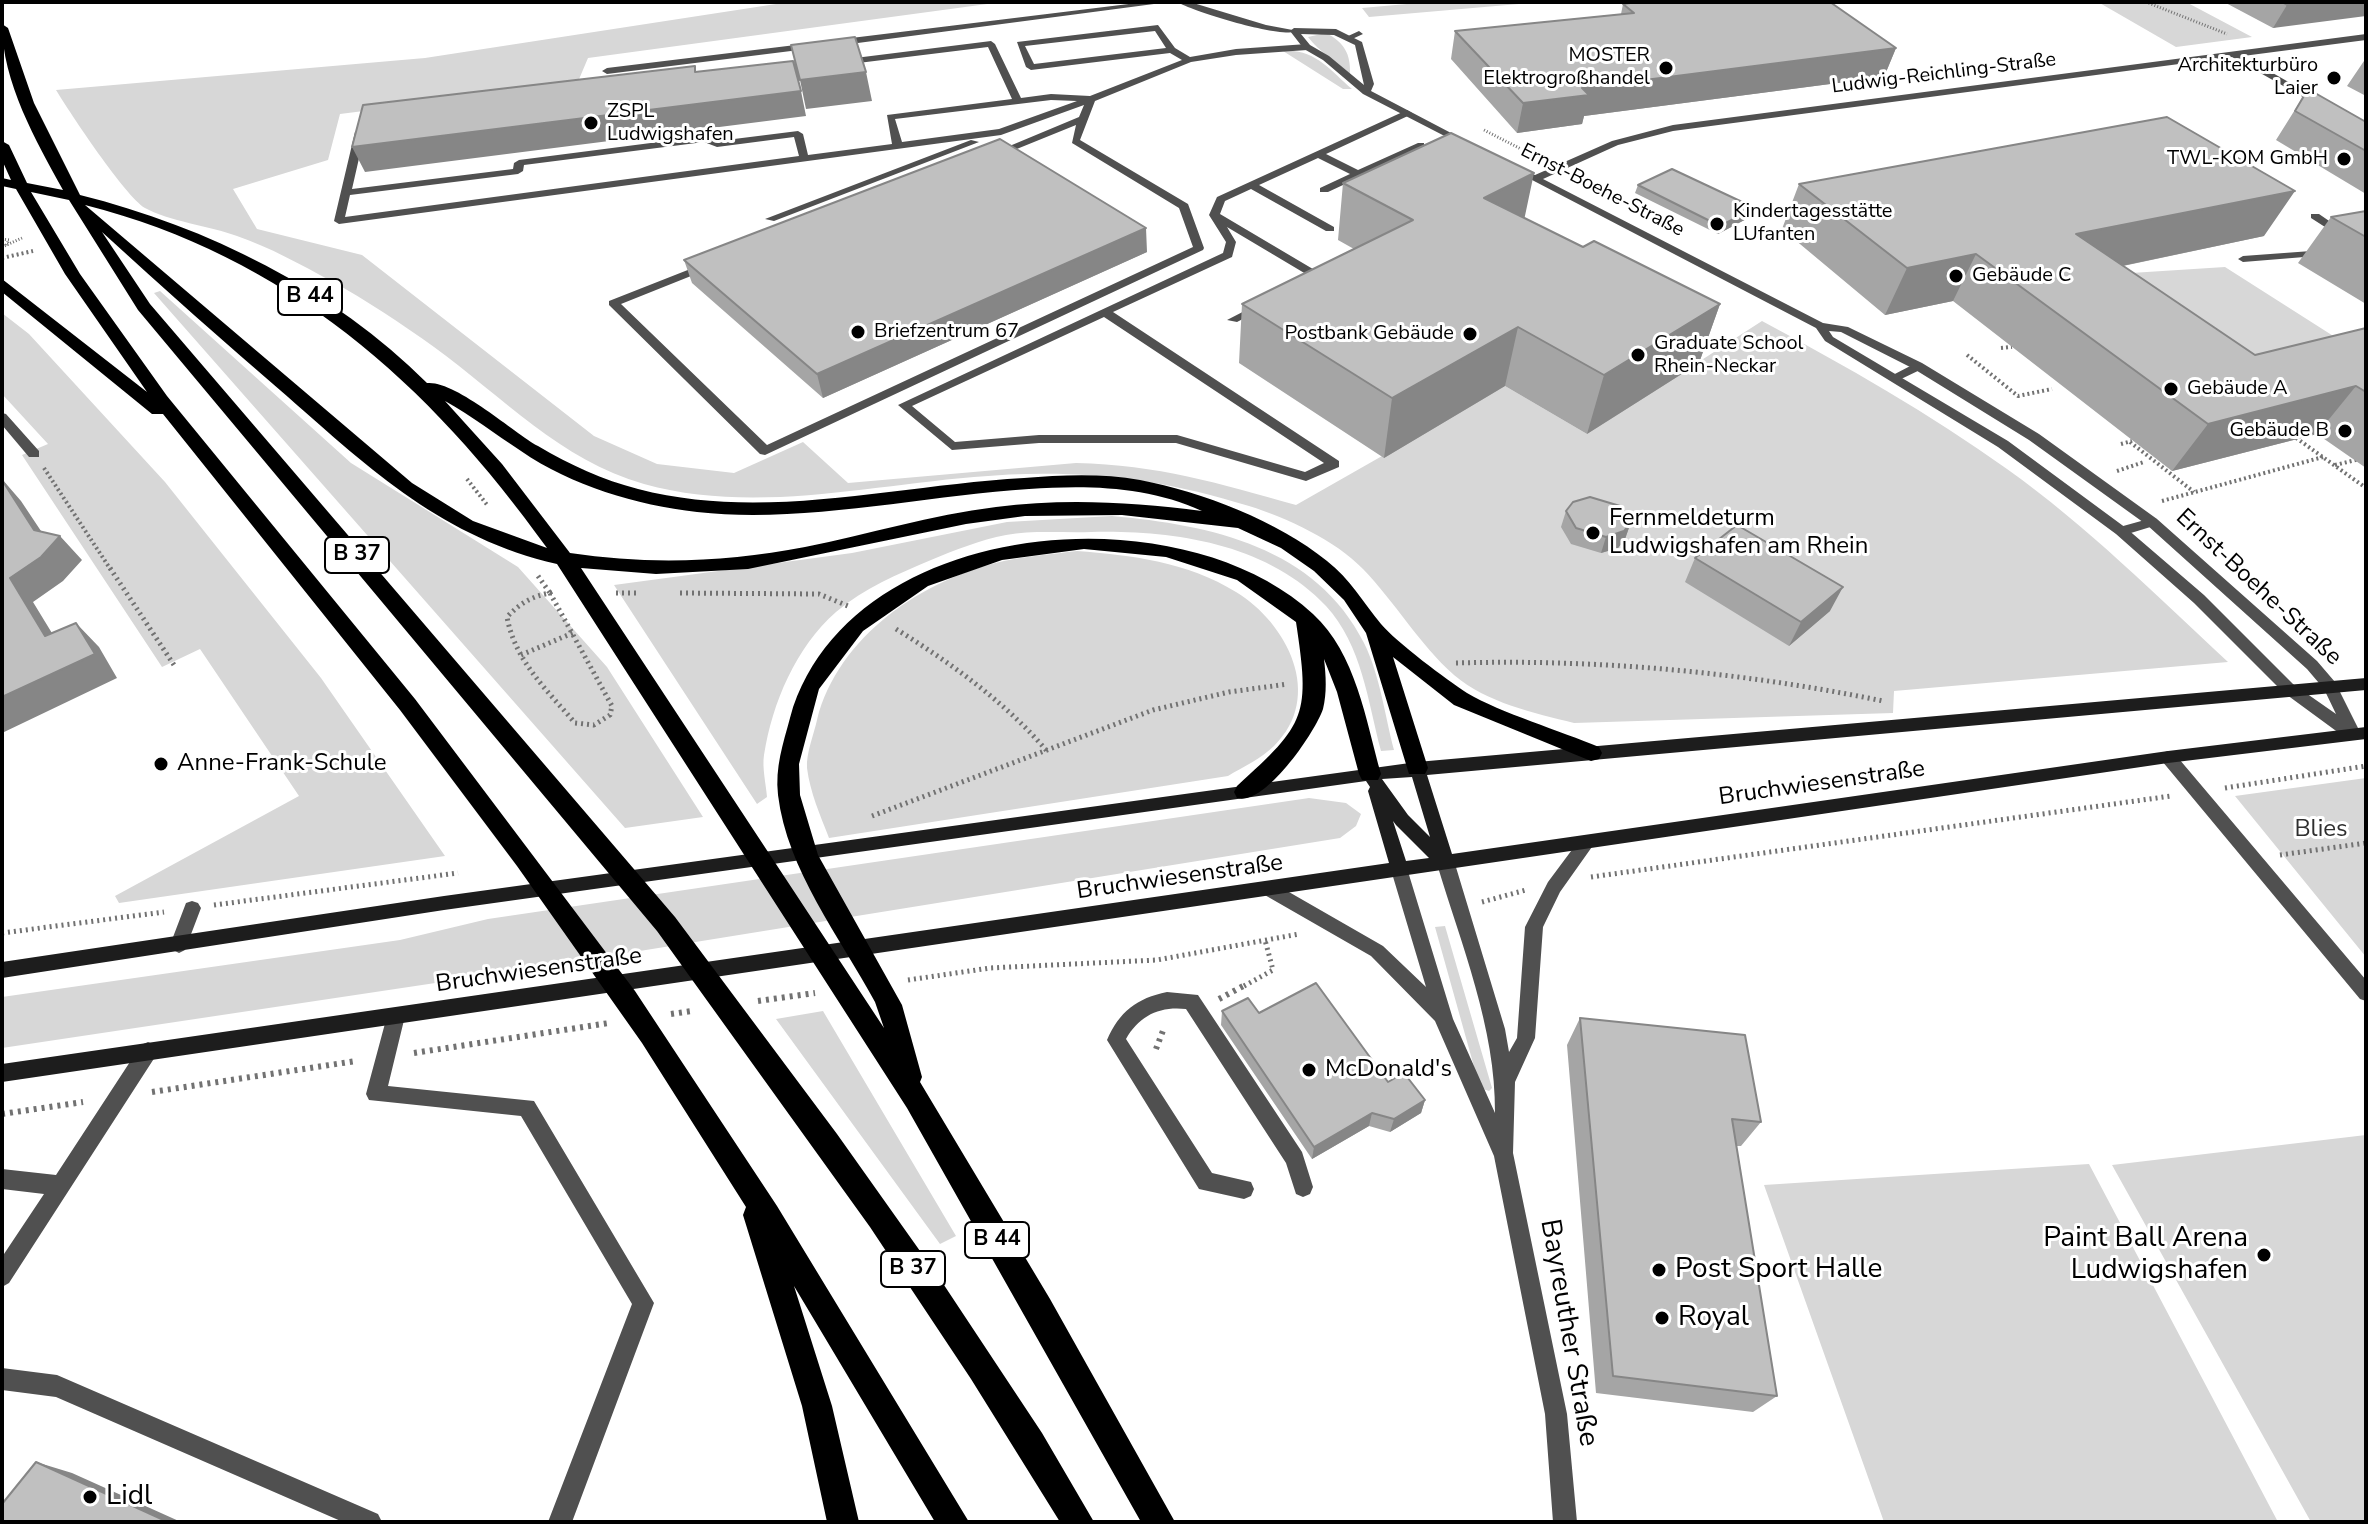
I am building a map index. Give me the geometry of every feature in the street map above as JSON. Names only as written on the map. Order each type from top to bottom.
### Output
[{"type":"highway","name":"B 37","points":[[2,28],[42,140],[121,274],[178,349],[593,835],[739,1022],[959,1335],[1078,1522]]},
{"type":"highway","name":"B 37","points":[[2,145],[28,201],[75,279],[178,426],[388,679],[516,846],[651,1036],[748,1186],[953,1522]]},
{"type":"highway","name":"B 44","points":[[2,182],[71,196],[141,218],[258,268],[303,293],[365,336],[450,414],[601,599],[853,1004],[915,1097],[1159,1522]]},
{"type":"highway","points":[[75,200],[210,323],[419,496],[470,528],[534,552],[631,566],[708,566],[776,559],[992,513],[1055,507],[1120,507],[1250,523]]},
{"type":"highway","points":[[2,284],[178,426]]},
{"type":"highway","points":[[405,373],[484,415],[551,462],[606,487],[697,506],[761,509],[863,501],[997,483],[1104,482],[1188,497],[1250,523],[1288,543],[1321,566],[1351,595],[1394,656],[1438,671],[1461,699],[1591,753]]},
{"type":"highway","points":[[915,1097],[886,999],[822,886],[792,807],[788,763],[797,715],[822,665],[870,616],[917,584],[980,560],[1027,548],[1094,543],[1172,551],[1217,562],[1264,585],[1306,618],[1337,662],[1370,774]]},
{"type":"highway","points":[[1245,792],[1296,741],[1309,718],[1307,688],[1313,666],[1306,618]]},
{"type":"highway","points":[[1394,656],[1392,683],[1417,768]]},
{"type":"highway","points":[[748,1186],[810,1384],[837,1486],[843,1522]]},
{"type":"main road","name":"Bruchwiesenstraße","points":[[2,970],[444,903],[1417,768],[2288,688],[2366,684]]},
{"type":"main road","name":"Bruchwiesenstraße","points":[[2,1073],[2168,757],[2359,734]]},
{"type":"main road","points":[[1417,768],[1446,864]]},
{"type":"main road","points":[[1370,774],[1402,820],[1446,864]]},
{"type":"main road","points":[[1370,774],[1400,870]]},
{"type":"street","points":[[1049,2],[1056,16]]},
{"type":"street","points":[[607,71],[1165,2]]},
{"type":"street","points":[[1181,2],[1265,28],[1324,30],[1354,35],[1369,84],[1366,92]]},
{"type":"street","points":[[1172,50],[1031,67],[1020,44],[1158,28],[1172,50],[1189,60]]},
{"type":"street","points":[[1294,31],[1307,47],[1326,58],[1366,92],[1478,150]]},
{"type":"street","points":[[1236,52],[1258,39],[1294,31]]},
{"type":"street","name":"Ludwig-Reichling-Straße","points":[[1535,179],[1615,143],[1673,128],[2366,37]]},
{"type":"street","points":[[834,63],[991,44],[1018,101]]},
{"type":"street","points":[[770,219],[1189,60],[1236,52],[1307,47]]},
{"type":"street","points":[[2235,55],[2340,115]]},
{"type":"street","points":[[898,146],[890,117],[1051,97],[1091,99]]},
{"type":"street","points":[[716,263],[613,303],[765,451],[1199,248],[1184,206],[1075,141],[1091,99]]},
{"type":"street","points":[[1214,215],[1221,199],[1407,113]]},
{"type":"street","points":[[980,160],[1083,119]]},
{"type":"street","points":[[362,121],[339,221],[1001,132]]},
{"type":"street","points":[[517,196],[519,163],[705,139],[717,144],[798,134],[804,158]]},
{"type":"street","points":[[1324,190],[1421,145]]},
{"type":"street","points":[[1318,154],[1386,188]]},
{"type":"street","name":"Ernst-Boehe-Straße","points":[[1507,164],[1820,326],[1844,329],[1918,366],[2034,437],[2152,522],[2312,665],[2330,686],[2359,734]]},
{"type":"street","points":[[345,193],[518,171]]},
{"type":"street","points":[[1251,185],[1330,229]]},
{"type":"street","points":[[1214,215],[1319,277],[1307,283]]},
{"type":"street","points":[[1105,312],[1334,464],[1306,477],[1177,439],[1039,439],[952,446],[904,405],[1228,255],[1231,242],[1214,215]]},
{"type":"street","points":[[2243,259],[2333,252],[2351,238],[2315,216]]},
{"type":"street","points":[[1233,320],[1270,301]]},
{"type":"street","name":"Ernst-Boehe-Straße","points":[[1820,326],[1829,339],[2003,444],[2121,531],[2199,599],[2288,688],[2359,734]]},
{"type":"street","points":[[1895,377],[1918,366]]},
{"type":"street","points":[[2,417],[34,454]]},
{"type":"street","points":[[2121,531],[2152,522]]},
{"type":"street","points":[[2168,757],[2366,993]]},
{"type":"street","name":"Bayreuther Straße","points":[[1505,1082],[1526,1038],[1534,927],[1554,887],[1586,844]]},
{"type":"street","name":"Bayreuther Straße","points":[[1446,864],[1496,1029],[1505,1082],[1504,1156],[1556,1414],[1565,1522]]},
{"type":"street","name":"Bayreuther Straße","points":[[1400,870],[1444,1019],[1504,1156]]},
{"type":"street","name":"Bayreuther Straße","points":[[1269,889],[1377,951],[1444,1019]]},
{"type":"street","points":[[179,945],[192,908]]},
{"type":"street","points":[[1244,1189],[1206,1182],[1116,1040],[1123,1022],[1145,1006],[1169,997],[1191,1001],[1295,1159],[1303,1187]]},
{"type":"street","points":[[396,1016],[376,1094],[527,1107],[643,1303],[560,1522]]},
{"type":"street","points":[[2,1276],[148,1051]]},
{"type":"street","points":[[2,1179],[62,1186]]},
{"type":"street","points":[[2,1379],[57,1386],[370,1522]]},
{"type":"path","points":[[2146,2],[2250,40],[2269,50]]},
{"type":"path","points":[[1477,127],[1559,169]]},
{"type":"path","points":[[2,247],[23,240],[18,229]]},
{"type":"path","points":[[2,239],[10,242],[2,247]]},
{"type":"path","points":[[2,258],[33,251]]},
{"type":"path","points":[[2001,348],[2012,347]]},
{"type":"path","points":[[1967,355],[2018,396],[2052,389]]},
{"type":"path","points":[[2284,429],[2366,488]]},
{"type":"path","points":[[2121,444],[2131,442],[2194,493]]},
{"type":"path","points":[[34,454],[176,668]]},
{"type":"path","points":[[2134,509],[2323,457]]},
{"type":"path","points":[[2334,465],[2364,458]]},
{"type":"path","points":[[2127,468],[2144,462]]},
{"type":"path","points":[[558,605],[576,631],[612,706],[610,715],[599,724],[586,727],[575,723],[521,655],[508,632],[507,617],[521,603],[547,593],[561,593]]},
{"type":"path","points":[[601,599],[651,593]]},
{"type":"path","points":[[666,593],[819,594],[870,616],[932,651],[1023,721],[1047,751]]},
{"type":"path","points":[[521,655],[576,631]]},
{"type":"path","points":[[1438,671],[1535,660],[1686,668],[1796,682],[1890,703]]},
{"type":"path","points":[[864,817],[879,815],[1153,710],[1229,692],[1307,688]]},
{"type":"path","points":[[2199,792],[2366,766]]},
{"type":"path","points":[[2254,858],[2366,843]]},
{"type":"path","points":[[2,933],[469,872]]},
{"type":"green space","points":[[789,2],[1002,2],[588,58],[577,84],[340,114],[328,160],[233,189],[257,229],[362,255],[594,436],[657,464],[734,473],[803,442],[848,483],[1076,463],[1106,464],[1161,471],[1296,505],[1505,386],[1587,434],[1762,321],[1887,391],[2007,469],[2093,538],[2228,662],[1894,691],[1893,713],[1574,723],[1511,706],[1467,685],[1441,663],[1352,558],[1310,531],[1279,517],[1215,496],[1113,477],[1045,474],[1010,474],[767,497],[685,493],[644,484],[585,460],[533,425],[434,347],[384,312],[331,281],[249,240],[145,208],[112,171],[56,90],[425,58]]},
{"type":"green space","points":[[1429,2],[1542,2],[1369,17],[1362,8]]},
{"type":"green space","points":[[2098,2],[2186,2],[2252,37],[2176,47]]},
{"type":"green space","points":[[1326,33],[1345,49],[1350,74],[1308,37]]},
{"type":"green space","points":[[1283,51],[1313,57],[1352,89],[1343,89]]},
{"type":"green space","points":[[2225,267],[2360,353],[2252,379],[2100,275]]},
{"type":"green space","points":[[160,291],[351,463],[518,567],[607,667],[703,817],[625,828],[154,293]]},
{"type":"green space","points":[[2,313],[29,334],[165,482],[321,678],[445,856],[119,903],[115,896],[299,796],[200,649],[162,667],[22,455],[48,444],[2,394]]},
{"type":"green space","points":[[1112,516],[1186,526],[1223,535],[1289,563],[1318,584],[1343,610],[1370,655],[1394,750],[1381,751],[1356,656],[1338,621],[1302,585],[1276,568],[1247,554],[1185,538],[1122,532],[1026,533],[977,542],[894,576],[847,603],[822,626],[798,659],[780,696],[764,755],[767,797],[757,804],[614,585],[852,553],[1007,522]]},
{"type":"green space","points":[[1077,551],[1138,558],[1179,567],[1218,582],[1254,605],[1284,641],[1298,683],[1297,705],[1289,726],[1274,746],[1228,776],[829,838],[810,786],[808,756],[828,690],[844,662],[864,638],[915,597],[944,582],[1004,561]]},
{"type":"green space","name":"Blies","points":[[2366,778],[2366,957],[2235,796]]},
{"type":"green space","points":[[1309,798],[1346,803],[1361,814],[1356,826],[1340,838],[522,970],[2,1048],[2,997],[400,940],[488,919]]},
{"type":"green space","points":[[1445,926],[1492,1088],[1489,1091],[1480,1088],[1435,927]]},
{"type":"green space","points":[[823,1011],[956,1236],[940,1244],[776,1019]]},
{"type":"green space","name":"Paint Ball Arena Ludwigshafen","points":[[2366,1135],[2366,1522],[2311,1522],[2112,1165]]},
{"type":"green space","points":[[2089,1164],[2278,1522],[1884,1522],[1764,1185]]},
{"type":"building","points":[[1830,2],[1896,48],[1582,88],[1589,95],[1523,103],[1455,31],[1634,13],[1623,4]]},
{"type":"building","points":[[855,37],[866,72],[800,80],[791,45]]},
{"type":"building","points":[[793,61],[801,91],[352,147],[363,105],[695,66],[695,72]]},
{"type":"building","points":[[2308,89],[2366,122],[2366,151],[2295,111]]},
{"type":"building","points":[[2167,117],[2295,191],[2076,234],[2255,355],[2366,328],[2366,392],[2356,386],[2208,424],[1976,254],[1907,268],[1799,184]]},
{"type":"building","points":[[1451,133],[1534,173],[1484,198],[1583,247],[1594,241],[1720,304],[1604,375],[1518,327],[1392,398],[1242,304],[1413,220],[1343,183]]},
{"type":"building","name":"Briefzentrum 67","points":[[1000,139],[1146,228],[817,374],[684,260]]},
{"type":"building","name":"Kindertagesstätte LUfanten","points":[[1672,169],[1755,208],[1720,226],[1638,185]]},
{"type":"building","points":[[2366,211],[2366,237],[2331,217]]},
{"type":"building","points":[[2,480],[34,530],[60,536],[41,557],[10,578],[45,636],[76,623],[95,654],[2,697]]},
{"type":"building","points":[[1590,497],[1620,506],[1631,522],[1624,531],[1606,537],[1576,528],[1566,511],[1573,502]]},
{"type":"building","points":[[1737,525],[1843,587],[1801,622],[1695,558]]},
{"type":"building","name":"McDonald's","points":[[1316,983],[1388,1082],[1404,1073],[1425,1100],[1394,1119],[1372,1113],[1314,1147],[1222,1011],[1248,998],[1259,1013]]},
{"type":"building","name":"Post Sport Halle","points":[[1580,1018],[1745,1035],[1761,1122],[1732,1119],[1777,1396],[1613,1376]]},
{"type":"building","points":[[36,1462],[168,1522],[2,1522],[2,1504]]},
{"type":"place","name":"MOSTER Elektrogroßhandel","points":[[1666,68]]},
{"type":"place","name":"Architekturbüro Laier","points":[[2334,78]]},
{"type":"place","name":"ZSPL Ludwigshafen","points":[[591,123]]},
{"type":"place","name":"TWL-KOM GmbH","points":[[2344,159]]},
{"type":"place","name":"Kindertagesstätte LUfanten","points":[[1717,224]]},
{"type":"place","name":"Gebäude C","points":[[1956,276]]},
{"type":"place","name":"Briefzentrum 67","points":[[858,332]]},
{"type":"place","name":"Postbank Gebäude","points":[[1470,334]]},
{"type":"place","name":"Graduate School Rhein-Neckar","points":[[1638,355]]},
{"type":"place","name":"Gebäude A","points":[[2171,389]]},
{"type":"place","name":"Gebäude B","points":[[2345,431]]},
{"type":"place","name":"Fernmeldeturm Ludwigshafen am Rhein","points":[[1593,533]]},
{"type":"place","name":"Anne-Frank-Schule","points":[[161,764]]},
{"type":"place","name":"McDonald's","points":[[1309,1070]]},
{"type":"place","name":"Paint Ball Arena Ludwigshafen","points":[[2264,1255]]},
{"type":"place","name":"Post Sport Halle","points":[[1659,1270]]},
{"type":"place","name":"Royal","points":[[1662,1318]]},
{"type":"place","name":"Lidl","points":[[90,1497]]}]
